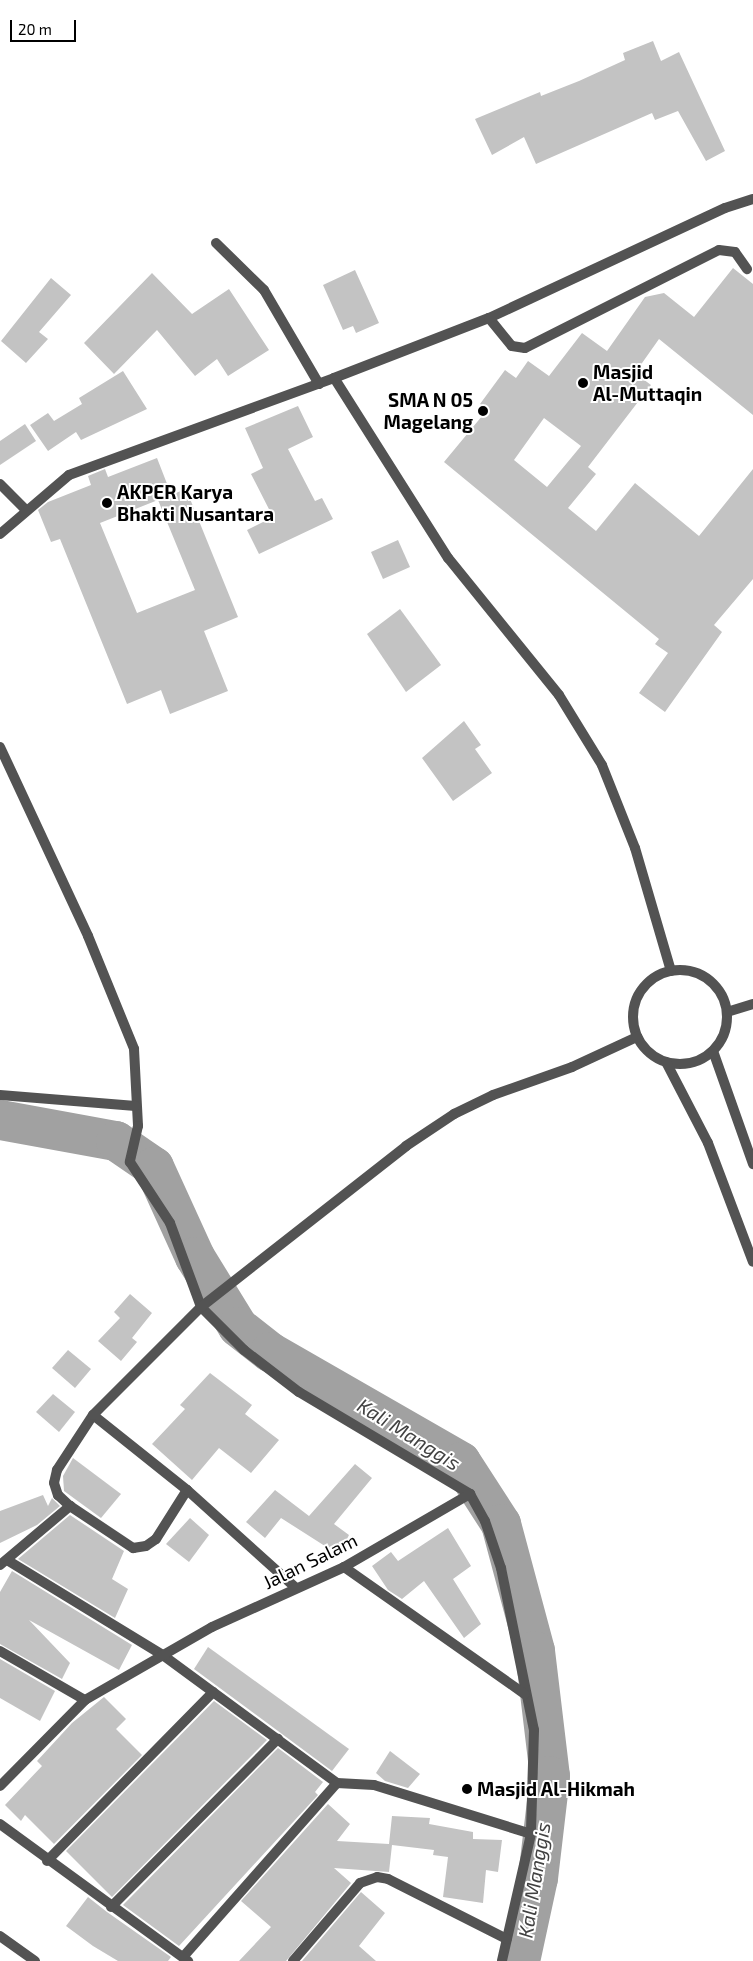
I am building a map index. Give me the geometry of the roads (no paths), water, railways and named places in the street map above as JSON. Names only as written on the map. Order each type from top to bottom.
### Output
[{"type":"street","points":[[0,534],[69,475],[319,384],[489,318],[716,212],[753,199]]},
{"type":"street","points":[[216,243],[264,290],[319,384]]},
{"type":"street","points":[[489,318],[512,346],[525,348],[719,250],[735,252],[747,269]]},
{"type":"street","points":[[334,378],[448,558],[559,695],[602,765],[635,848],[671,971]]},
{"type":"street","points":[[0,484],[26,510]]},
{"type":"street","points":[[0,746],[88,936],[134,1049],[138,1126],[130,1162],[170,1223],[203,1305],[244,1350],[299,1392],[470,1494],[486,1521],[501,1568],[525,1694],[534,1730],[531,1834],[502,1961]]},
{"type":"street","points":[[671,971],[686,971],[707,980],[722,997],[727,1012],[726,1026],[713,1051],[691,1063],[666,1062],[654,1057],[637,1037],[634,1009],[638,996],[658,976],[671,971]]},
{"type":"street","points":[[727,1012],[753,1004]]},
{"type":"street","points":[[187,1490],[156,1539],[146,1546],[133,1548],[70,1506],[58,1495],[54,1484],[57,1470],[93,1415],[203,1305],[235,1279],[454,1114],[637,1037]]},
{"type":"street","points":[[713,1051],[753,1164]]},
{"type":"street","points":[[666,1062],[708,1143],[753,1262]]},
{"type":"street","points":[[0,1094],[136,1106]]},
{"type":"street","points":[[93,1415],[187,1490],[296,1588]]},
{"type":"street","name":"Jalan Salam","points":[[0,1786],[85,1700],[212,1627],[344,1566],[470,1494]]},
{"type":"street","points":[[70,1506],[4,1562],[164,1656],[337,1783],[374,1785],[531,1834]]},
{"type":"street","points":[[344,1566],[525,1694]]},
{"type":"street","points":[[0,1651],[85,1700]]},
{"type":"street","points":[[47,1861],[213,1692]]},
{"type":"street","points":[[111,1907],[278,1740]]},
{"type":"street","points":[[0,1824],[47,1861],[186,1959],[337,1783]]},
{"type":"street","points":[[293,1961],[360,1883],[377,1877],[388,1879],[507,1939]]},
{"type":"street","points":[[0,1936],[35,1961]]},
{"type":"waterway","name":"Kali Manggis","points":[[0,1120],[116,1141],[154,1167],[195,1257],[238,1327],[270,1352],[461,1462],[501,1524],[535,1651],[550,1776],[538,1878],[520,1961]]},
{"type":"place","name":"Masjid Al-Muttaqin","points":[[583,383]]},
{"type":"place","name":"SMA N 05 Magelang","points":[[483,411]]},
{"type":"place","name":"AKPER Karya Bhakti Nusantara","points":[[107,503]]},
{"type":"place","name":"Masjid Al-Hikmah","points":[[467,1789]]}]
